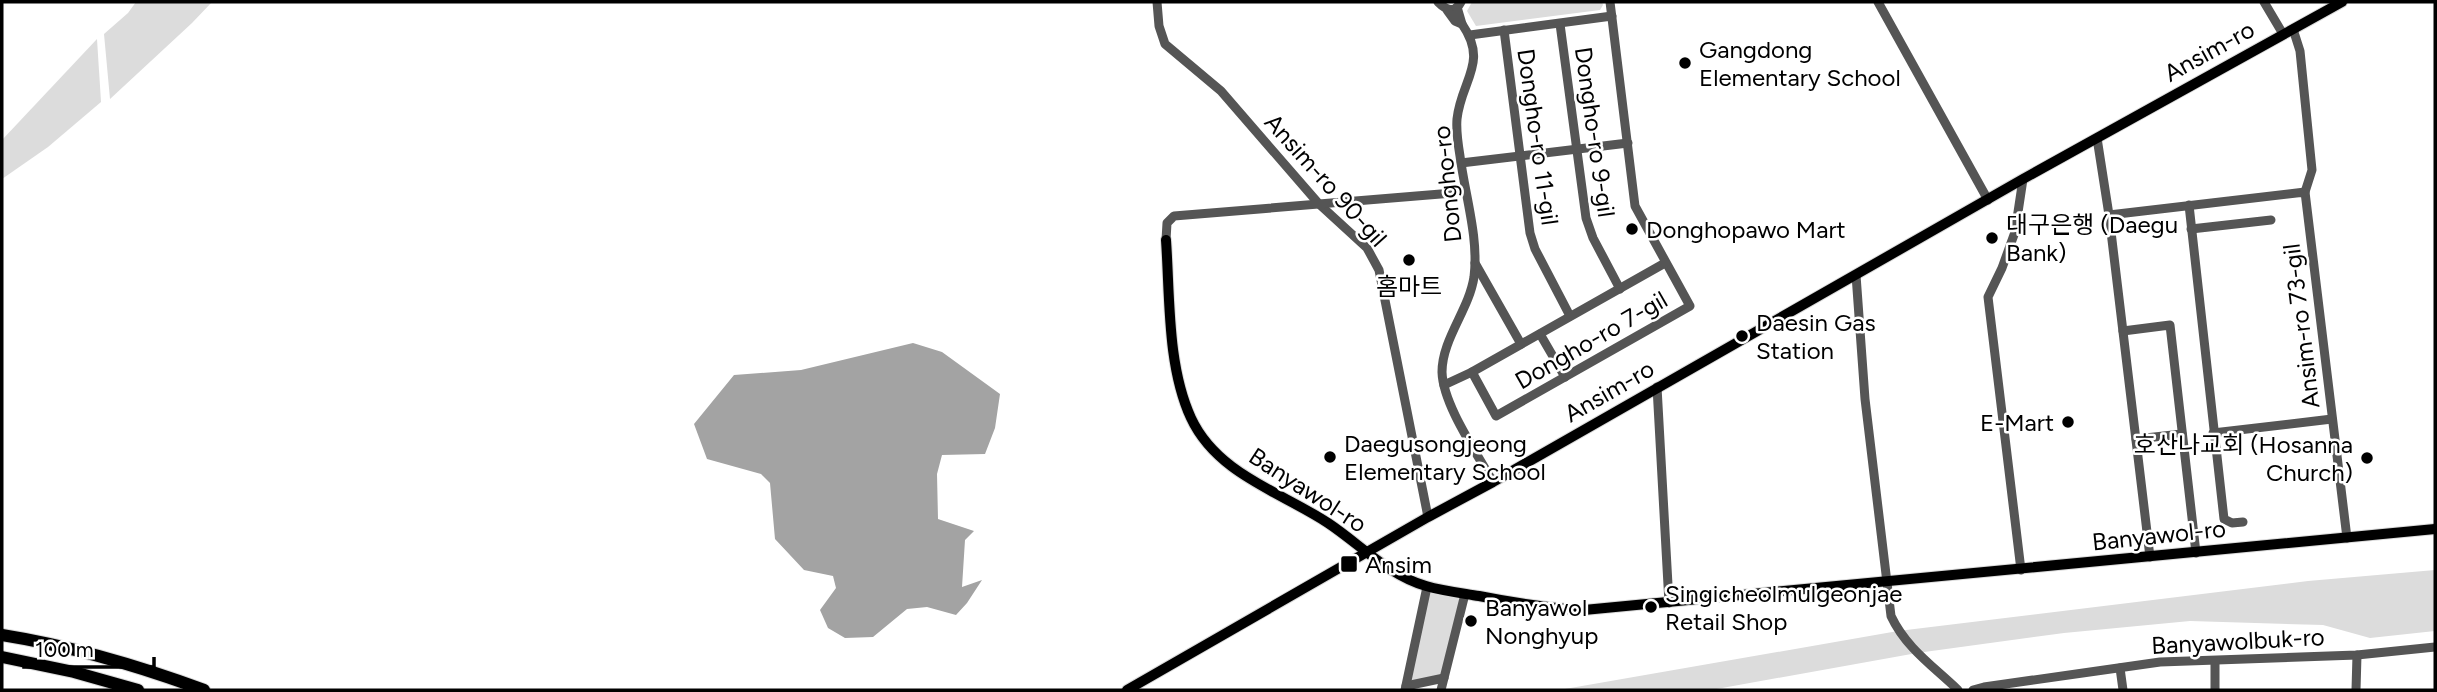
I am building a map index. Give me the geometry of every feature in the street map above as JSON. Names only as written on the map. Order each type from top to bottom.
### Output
[{"type":"highway","points":[[2,635],[121,662],[204,690]]},
{"type":"highway","points":[[2,657],[74,672],[138,690]]},
{"type":"main road","name":"Ansim-ro","points":[[1127,690],[2023,179],[2342,2]]},
{"type":"main road","name":"Banyawol-ro","points":[[1166,240],[1175,372],[1192,420],[1209,446],[1240,473],[1329,524],[1403,578],[1427,587],[1543,608],[1584,610],[2435,529]]},
{"type":"street","name":"Ansim-ro 90-gil","points":[[1157,2],[1159,26],[1165,44],[1221,91],[1319,204],[1367,248],[1379,270],[1428,517]]},
{"type":"street","points":[[1438,2],[1455,6],[1455,21],[1462,24],[1470,35]]},
{"type":"street","name":"Dongho-ro 7-gil","points":[[1472,372],[1496,416],[1690,306],[1635,206],[1610,2]]},
{"type":"street","points":[[1878,2],[1987,200]]},
{"type":"street","name":"Ansim-ro 73-gil","points":[[2264,2],[2300,51],[2312,170],[2305,192],[2347,538]]},
{"type":"street","points":[[1504,30],[1612,16]]},
{"type":"street","name":"Dongho-ro 9-gil","points":[[1560,24],[1586,218],[1593,238],[1620,289]]},
{"type":"street","name":"Dongho-ro 11-gil","points":[[1470,35],[1504,30],[1530,233],[1535,249],[1570,316]]},
{"type":"street","name":"Dongho-ro","points":[[1470,35],[1474,63],[1457,120],[1475,262],[1474,279],[1467,303],[1446,351],[1442,370],[1448,400],[1493,482]]},
{"type":"street","points":[[2097,138],[2109,215],[2150,557]]},
{"type":"street","points":[[1461,163],[1628,143]]},
{"type":"street","points":[[2021,570],[1987,297],[2002,268],[2015,232],[2023,179]]},
{"type":"street","points":[[1166,240],[1167,223],[1174,216],[1465,191]]},
{"type":"street","points":[[2109,215],[2305,192]]},
{"type":"street","points":[[2189,205],[2224,519],[2232,523],[2243,522]]},
{"type":"street","points":[[2191,229],[2271,220]]},
{"type":"street","name":"Dongho-ro","points":[[1475,262],[1521,344]]},
{"type":"street","points":[[1444,385],[1472,372],[1665,263]]},
{"type":"street","points":[[1856,275],[1865,399],[1891,617],[1899,634],[1958,690]]},
{"type":"street","points":[[2123,331],[2170,325],[2196,553]]},
{"type":"street","points":[[1540,334],[1565,377]]},
{"type":"street","points":[[1657,387],[1669,603]]},
{"type":"street","points":[[2213,433],[2332,419]]},
{"type":"street","points":[[2136,439],[2182,434]]},
{"type":"street","points":[[1427,587],[1405,688],[1444,678]]},
{"type":"street","points":[[1441,690],[1465,594]]},
{"type":"street","name":"Banyawolbuk-ro","points":[[1973,690],[2160,662],[2357,655],[2435,647]]},
{"type":"street","name":"Banyawolbuk-ro","points":[[2356,690],[2357,655]]},
{"type":"street","points":[[2215,662],[2215,690]]},
{"type":"street","name":"Banyawolbuk-ro","points":[[2120,668],[2123,690]]},
{"type":"shaded area","points":[[136,2],[212,2],[110,99],[104,34],[128,13]]},
{"type":"shaded area","points":[[1472,2],[1602,2],[1603,5],[1600,10],[1476,26],[1467,11]]},
{"type":"shaded area","points":[[97,39],[101,102],[48,147],[2,179],[2,140]]},
{"type":"shaded area","points":[[913,343],[942,352],[1000,394],[995,428],[985,454],[942,455],[937,474],[938,519],[974,531],[965,540],[962,587],[982,580],[956,615],[927,607],[907,609],[873,637],[845,638],[828,628],[820,610],[836,588],[833,576],[804,570],[775,539],[770,483],[761,474],[707,459],[694,424],[734,375],[801,370]]},
{"type":"shaded area","points":[[2435,570],[2435,631],[2370,638],[2323,625],[2190,621],[2064,633],[1917,653],[1711,690],[1559,690],[1898,631],[2308,581]]},
{"type":"shaded area","points":[[1427,587],[1465,594],[1444,678],[1406,686]]},
{"type":"place","name":"Gangdong Elementary School","points":[[1685,63]]},
{"type":"place","name":"Donghopawo Mart","points":[[1632,229]]},
{"type":"place","name":"대구은행 (Daegu Bank)","points":[[1992,238]]},
{"type":"place","name":"홈마트","points":[[1409,260]]},
{"type":"place","name":"Daesin Gas Station","points":[[1742,336]]},
{"type":"place","name":"E-Mart","points":[[2068,422]]},
{"type":"place","name":"Daegusongjeong Elementary School","points":[[1330,457]]},
{"type":"place","name":"호산나교회 (Hosanna Church)","points":[[2367,458]]},
{"type":"place","name":"Ansim","points":[[1349,564]]},
{"type":"place","name":"Singicheolmulgeonjae Retail Shop","points":[[1651,607]]},
{"type":"place","name":"Banyawol Nonghyup","points":[[1471,621]]}]
